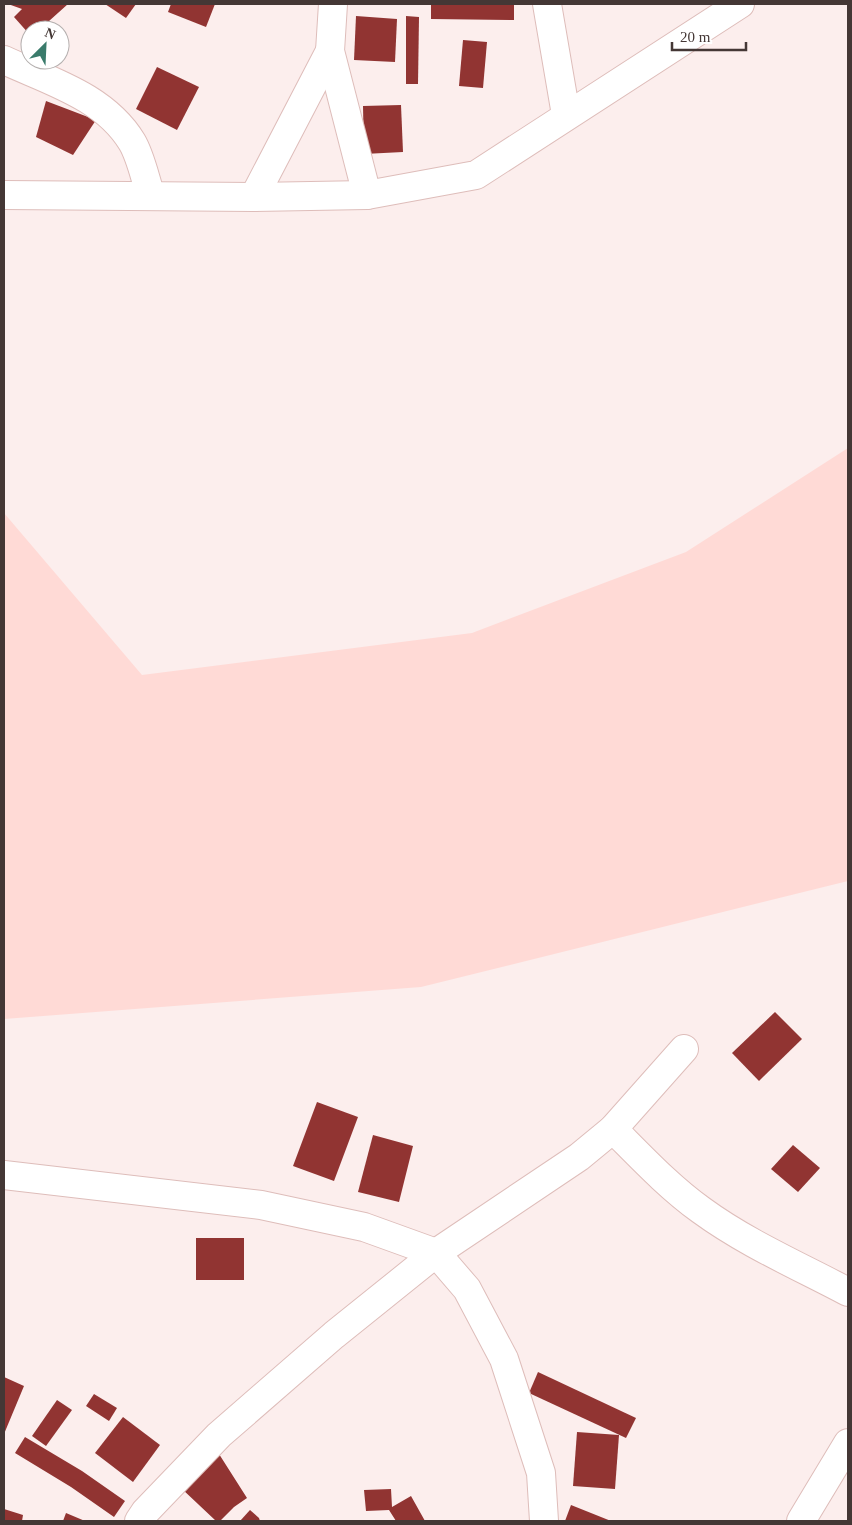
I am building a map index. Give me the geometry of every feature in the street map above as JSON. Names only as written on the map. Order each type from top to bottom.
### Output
[{"type":"street","points":[[333,4],[330,51],[367,195]]},
{"type":"street","points":[[547,4],[566,116]]},
{"type":"street","points":[[4,195],[254,197],[367,195],[476,175],[740,4]]},
{"type":"street","points":[[254,197],[330,51]]},
{"type":"street","points":[[4,60],[89,98],[112,117],[132,142],[151,196]]},
{"type":"street","points":[[139,1521],[219,1435],[334,1335],[436,1253],[564,1167],[614,1129],[684,1049]]},
{"type":"street","points":[[614,1129],[667,1182],[700,1210],[738,1234],[848,1292]]},
{"type":"street","points":[[4,1175],[261,1205],[364,1227],[436,1253],[467,1289],[504,1359],[541,1473],[544,1521]]},
{"type":"street","points":[[801,1521],[848,1444]]},
{"type":"shaded area","points":[[848,448],[848,881],[421,987],[4,1019],[4,513],[142,675],[472,633],[686,552]]},
{"type":"building","points":[[8,4],[68,4],[50,20],[20,20],[20,24],[14,17],[22,9]]},
{"type":"building","points":[[105,4],[136,4],[126,18]]},
{"type":"building","points":[[171,4],[215,4],[206,27],[168,12]]},
{"type":"building","points":[[431,4],[514,4],[514,20],[431,19]]},
{"type":"building","points":[[356,16],[397,19],[395,62],[354,60]]},
{"type":"building","points":[[406,16],[419,17],[418,84],[406,84]]},
{"type":"building","points":[[463,40],[487,42],[483,88],[459,86]]},
{"type":"building","points":[[157,67],[199,87],[177,130],[136,109]]},
{"type":"building","points":[[46,101],[96,120],[73,155],[36,137]]},
{"type":"building","points":[[401,105],[403,152],[364,154],[363,106]]},
{"type":"building","points":[[775,1012],[802,1039],[759,1081],[732,1053]]},
{"type":"building","points":[[317,1102],[358,1117],[334,1181],[293,1166]]},
{"type":"building","points":[[373,1135],[413,1146],[399,1202],[358,1192]]},
{"type":"building","points":[[793,1145],[820,1168],[798,1192],[771,1169]]},
{"type":"building","points":[[196,1238],[244,1238],[244,1280],[196,1280]]},
{"type":"building","points":[[538,1372],[636,1418],[626,1438],[529,1393]]},
{"type":"building","points":[[4,1377],[24,1386],[4,1434]]},
{"type":"building","points":[[94,1394],[117,1408],[109,1421],[86,1406]]},
{"type":"building","points":[[57,1400],[72,1410],[46,1446],[32,1436]]},
{"type":"building","points":[[123,1417],[160,1445],[133,1482],[95,1453]]},
{"type":"building","points":[[577,1432],[619,1435],[615,1489],[573,1486]]},
{"type":"building","points":[[25,1437],[82,1471],[125,1501],[114,1517],[71,1487],[15,1453]]},
{"type":"building","points":[[219,1454],[247,1498],[234,1507],[220,1521],[216,1521],[181,1488]]},
{"type":"building","points":[[391,1489],[392,1507],[411,1496],[425,1521],[396,1521],[389,1510],[366,1511],[364,1490]]},
{"type":"building","points":[[571,1505],[611,1521],[565,1521]]},
{"type":"building","points":[[4,1509],[23,1515],[22,1521],[4,1521]]},
{"type":"building","points":[[250,1510],[260,1521],[240,1521]]},
{"type":"building","points":[[66,1513],[85,1521],[63,1521]]}]
